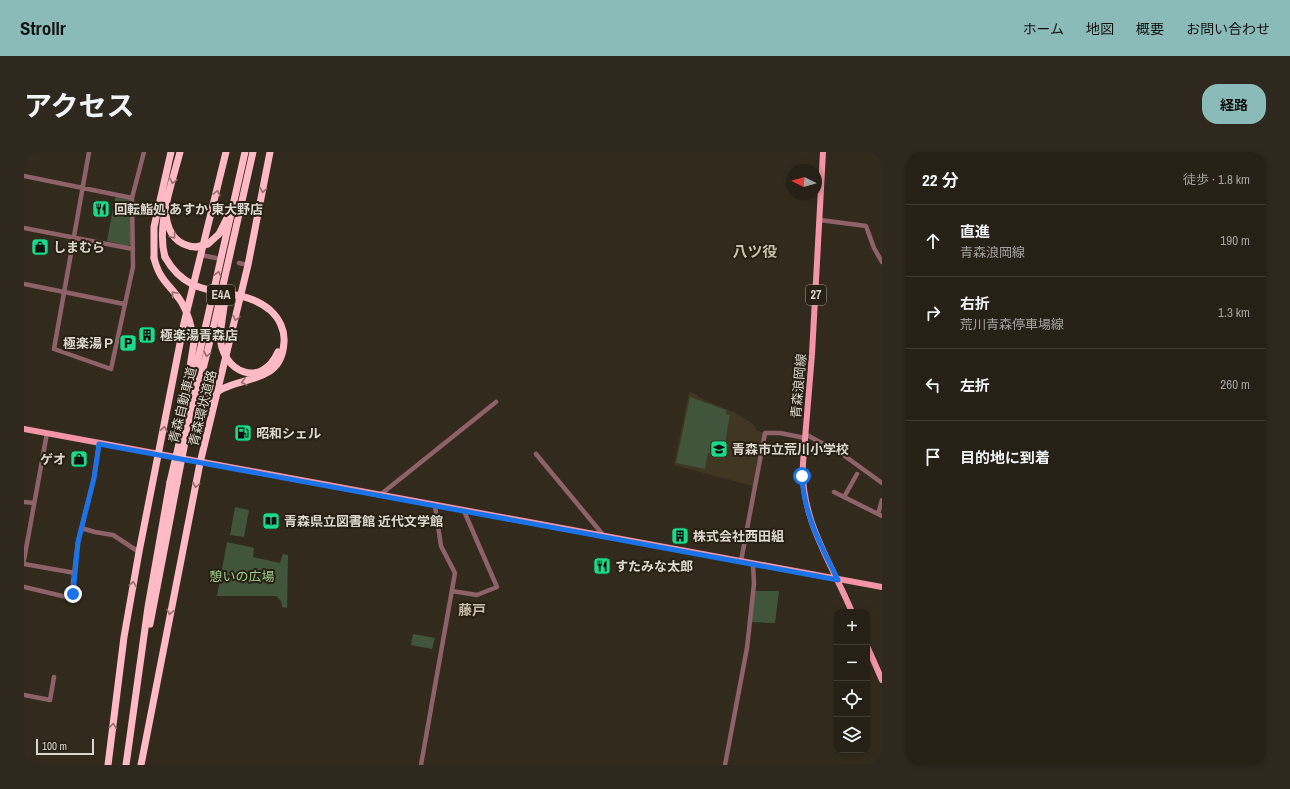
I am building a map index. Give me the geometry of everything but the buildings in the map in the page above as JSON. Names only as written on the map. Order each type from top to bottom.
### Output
[{"type":"highway","points":[[171,152],[160,203],[157,236],[162,279],[181,302],[188,315],[194,342],[184,436]]},
{"type":"highway","points":[[180,152],[161,234],[160,257],[173,277],[183,285],[207,294],[255,306],[269,314],[280,334],[279,350],[271,364],[259,371],[244,372],[236,369],[224,358],[220,344],[220,335],[237,207]]},
{"type":"highway","points":[[109,765],[124,637],[139,552],[184,323],[226,152]]},
{"type":"highway","name":"青森自動車道","points":[[237,207],[245,152]]},
{"type":"highway","name":"青森自動車道","points":[[126,765],[172,480],[184,436],[237,207],[252,152]]},
{"type":"highway","name":"青森環状道路","points":[[141,765],[200,463],[248,265],[270,152]]},
{"type":"highway","points":[[166,211],[167,224],[176,240],[182,244],[196,246],[208,244],[219,234],[237,207]]},
{"type":"highway","points":[[160,257],[186,281],[208,290],[249,299],[262,304],[275,315],[283,330],[284,347],[278,362],[273,369],[259,378],[221,389],[211,396],[201,407],[194,422],[184,436]]},
{"type":"highway","name":"青森自動車道","points":[[172,480],[181,464],[184,436]]},
{"type":"main road","name":"青森浪岡線","points":[[823,152],[812,354],[802,476],[806,507],[812,526],[851,609]]},
{"type":"main road","points":[[24,429],[200,463],[882,587]]},
{"type":"main road","points":[[870,653],[882,680]]},
{"type":"street","points":[[89,152],[54,349],[111,370],[133,267],[132,198],[144,152]]},
{"type":"street","points":[[24,176],[132,198]]},
{"type":"street","points":[[820,220],[866,226],[874,248],[882,262]]},
{"type":"street","points":[[24,228],[133,249]]},
{"type":"street","points":[[201,255],[216,258]]},
{"type":"street","points":[[239,263],[248,265]]},
{"type":"street","points":[[24,284],[124,304]]},
{"type":"street","points":[[380,495],[496,402]]},
{"type":"street","points":[[24,560],[47,433]]},
{"type":"street","points":[[741,561],[765,433],[805,436],[842,454],[882,482]]},
{"type":"street","points":[[24,587],[71,598],[81,528],[94,478],[99,444]]},
{"type":"street","points":[[536,454],[604,536]]},
{"type":"street","points":[[844,497],[857,474]]},
{"type":"street","points":[[834,492],[880,515],[882,500]]},
{"type":"street","points":[[24,502],[34,503]]},
{"type":"street","points":[[421,765],[455,573],[441,546],[435,506]]},
{"type":"street","points":[[452,592],[477,595],[497,587],[464,511]]},
{"type":"street","points":[[81,528],[113,535],[139,552]]},
{"type":"street","points":[[24,564],[75,573]]},
{"type":"street","points":[[725,765],[746,648],[754,584],[753,564]]},
{"type":"street","points":[[24,695],[50,700],[54,677]]},
{"type":"shaded area","name":"青森市立荒川小学校","points":[[691,392],[706,401],[734,412],[753,424],[756,430],[763,433],[753,486],[674,465],[689,393]]},
{"type":"green space","points":[[118,196],[128,198],[130,200],[131,244],[128,246],[107,241],[115,198]]},
{"type":"green space","points":[[690,397],[726,410],[726,414],[730,415],[723,454],[708,453],[705,469],[676,463]]},
{"type":"green space","points":[[235,507],[249,510],[244,537],[230,535]]},
{"type":"green space","name":"憩いの広場","points":[[227,542],[254,548],[253,557],[280,563],[283,554],[288,555],[287,608],[282,607],[281,601],[276,596],[217,596]]},
{"type":"green space","points":[[755,591],[779,591],[775,623],[751,622]]},
{"type":"green space","points":[[413,634],[435,638],[432,649],[411,645]]},
{"type":"place","name":"回転鮨処 あすか 東大野店","points":[[101,209]]},
{"type":"place","name":"しまむら","points":[[40,247]]},
{"type":"place","name":"極楽湯青森店","points":[[147,335]]},
{"type":"place","name":"極楽湯Ｐ","points":[[128,343]]},
{"type":"place","name":"昭和シェル","points":[[243,433]]},
{"type":"place","name":"青森市立荒川小学校","points":[[719,449]]},
{"type":"place","name":"ゲオ","points":[[79,459]]},
{"type":"place","name":"青森県立図書館 近代文学館","points":[[271,521]]},
{"type":"place","name":"株式会社西田組","points":[[680,536]]},
{"type":"place","name":"すたみな太郎","points":[[602,566]]},
{"type":"district","name":"八ツ役","points":[[755,252]]},
{"type":"district","name":"藤戸","points":[[472,610]]},
{"type":"route","points":[[73,594],[78,542],[94,478],[99,444],[838,580],[808,517],[802,489],[802,476]]}]
